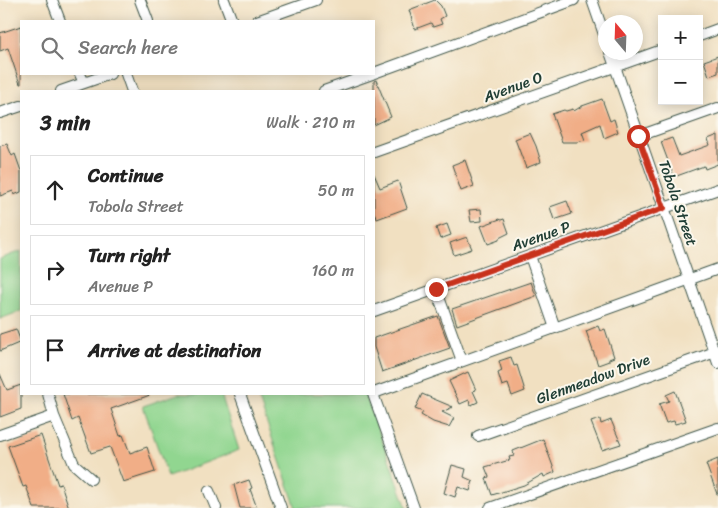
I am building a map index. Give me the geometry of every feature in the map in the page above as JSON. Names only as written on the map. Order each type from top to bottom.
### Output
[{"type":"street","points":[[52,0],[60,20]]},
{"type":"street","points":[[140,0],[148,20]]},
{"type":"street","points":[[224,0],[232,20]]},
{"type":"street","points":[[260,20],[315,0]]},
{"type":"street","points":[[375,72],[574,0]]},
{"type":"street","points":[[592,0],[598,17]]},
{"type":"street","points":[[703,35],[718,29]]},
{"type":"street","name":"Avenue O","points":[[375,152],[658,51]]},
{"type":"street","name":"Tobola Street","points":[[613,60],[689,280],[716,351],[718,363]]},
{"type":"street","points":[[64,90],[82,78],[103,75]]},
{"type":"street","points":[[126,75],[132,90]]},
{"type":"street","points":[[327,90],[368,75]]},
{"type":"street","points":[[0,114],[20,106]]},
{"type":"street","points":[[638,136],[718,108]]},
{"type":"street","name":"Avenue P","points":[[375,312],[718,189]]},
{"type":"street","points":[[530,256],[555,328]]},
{"type":"street","points":[[375,393],[718,269]]},
{"type":"street","points":[[436,289],[462,361]]},
{"type":"street","name":"Glenmeadow Drive","points":[[478,436],[716,351]]},
{"type":"street","points":[[48,395],[54,416],[74,464],[91,479]]},
{"type":"street","points":[[240,395],[281,508]]},
{"type":"street","points":[[375,395],[414,508]]},
{"type":"street","points":[[0,435],[54,416]]},
{"type":"street","points":[[490,508],[718,428]]},
{"type":"street","points":[[209,491],[216,508]]},
{"type":"green space","points":[[20,251],[20,311],[0,319],[0,259]]},
{"type":"green space","points":[[175,395],[221,395],[239,450],[168,477],[143,406]]},
{"type":"green space","points":[[257,395],[365,395],[407,508],[296,508]]},
{"type":"building","points":[[435,0],[441,6],[445,16],[440,19],[442,24],[433,27],[431,23],[415,29],[409,10]]},
{"type":"building","points":[[20,26],[21,84],[8,48],[0,51],[0,33]]},
{"type":"building","points":[[718,56],[718,73],[709,76],[704,61]]},
{"type":"building","points":[[376,80],[391,117],[375,125],[375,90],[374,81]]},
{"type":"building","points":[[602,99],[610,121],[614,119],[618,132],[604,138],[600,124],[582,132],[585,140],[562,142],[552,114],[564,110],[573,109],[574,111]]},
{"type":"building","points":[[530,133],[541,162],[526,168],[515,139]]},
{"type":"building","points":[[718,135],[718,164],[705,169],[704,166],[674,177],[661,142],[672,138],[679,156],[710,145],[708,139]]},
{"type":"building","points":[[7,144],[12,156],[15,154],[20,168],[20,192],[14,195],[13,191],[0,196],[0,146]]},
{"type":"building","points":[[465,160],[474,186],[461,191],[452,165]]},
{"type":"building","points":[[375,176],[380,188],[398,181],[407,208],[377,219],[375,214]]},
{"type":"building","points":[[567,201],[572,214],[554,220],[550,207]]},
{"type":"building","points":[[481,209],[482,221],[471,222],[469,210]]},
{"type":"building","points":[[504,219],[509,233],[499,238],[499,240],[488,244],[481,226]]},
{"type":"building","points":[[447,224],[451,235],[440,239],[436,228]]},
{"type":"building","points":[[467,237],[472,249],[454,255],[450,243]]},
{"type":"building","points":[[531,282],[536,296],[457,325],[452,309]]},
{"type":"building","points":[[438,316],[450,348],[382,372],[375,350],[375,338]]},
{"type":"building","points":[[598,326],[600,331],[605,329],[614,357],[598,365],[586,331]]},
{"type":"building","points":[[16,329],[20,342],[0,351],[0,334]]},
{"type":"building","points":[[511,357],[514,366],[517,365],[525,391],[512,396],[508,384],[502,386],[498,373],[502,371],[499,361]]},
{"type":"building","points":[[468,372],[476,390],[473,391],[478,402],[471,405],[469,400],[460,404],[449,381]]},
{"type":"building","points":[[0,374],[7,390],[20,385],[21,409],[0,417]]},
{"type":"building","points":[[675,391],[686,421],[675,424],[674,421],[666,423],[659,404],[669,401],[666,395]]},
{"type":"building","points":[[422,394],[453,407],[442,412],[454,418],[449,427],[433,422],[421,415],[423,412],[415,409]]},
{"type":"building","points":[[63,395],[150,395],[111,409],[120,436],[123,435],[130,453],[147,447],[155,472],[123,482],[110,447],[91,453],[78,418],[72,421]]},
{"type":"building","points":[[600,419],[601,424],[611,420],[621,444],[602,450],[591,422]]},
{"type":"building","points":[[41,435],[58,485],[61,484],[69,508],[34,508],[26,486],[23,487],[8,446]]},
{"type":"building","points":[[543,439],[555,472],[544,477],[543,474],[524,485],[492,495],[486,478],[489,477],[485,467],[510,460],[509,457],[514,456],[513,451]]},
{"type":"building","points":[[718,459],[718,494],[717,494],[706,464]]},
{"type":"building","points":[[452,465],[466,469],[464,477],[473,481],[470,491],[458,487],[455,497],[444,493]]},
{"type":"building","points":[[249,480],[252,488],[250,489],[257,508],[240,508],[234,485]]},
{"type":"route","points":[[436,289],[664,208],[638,136]]}]
